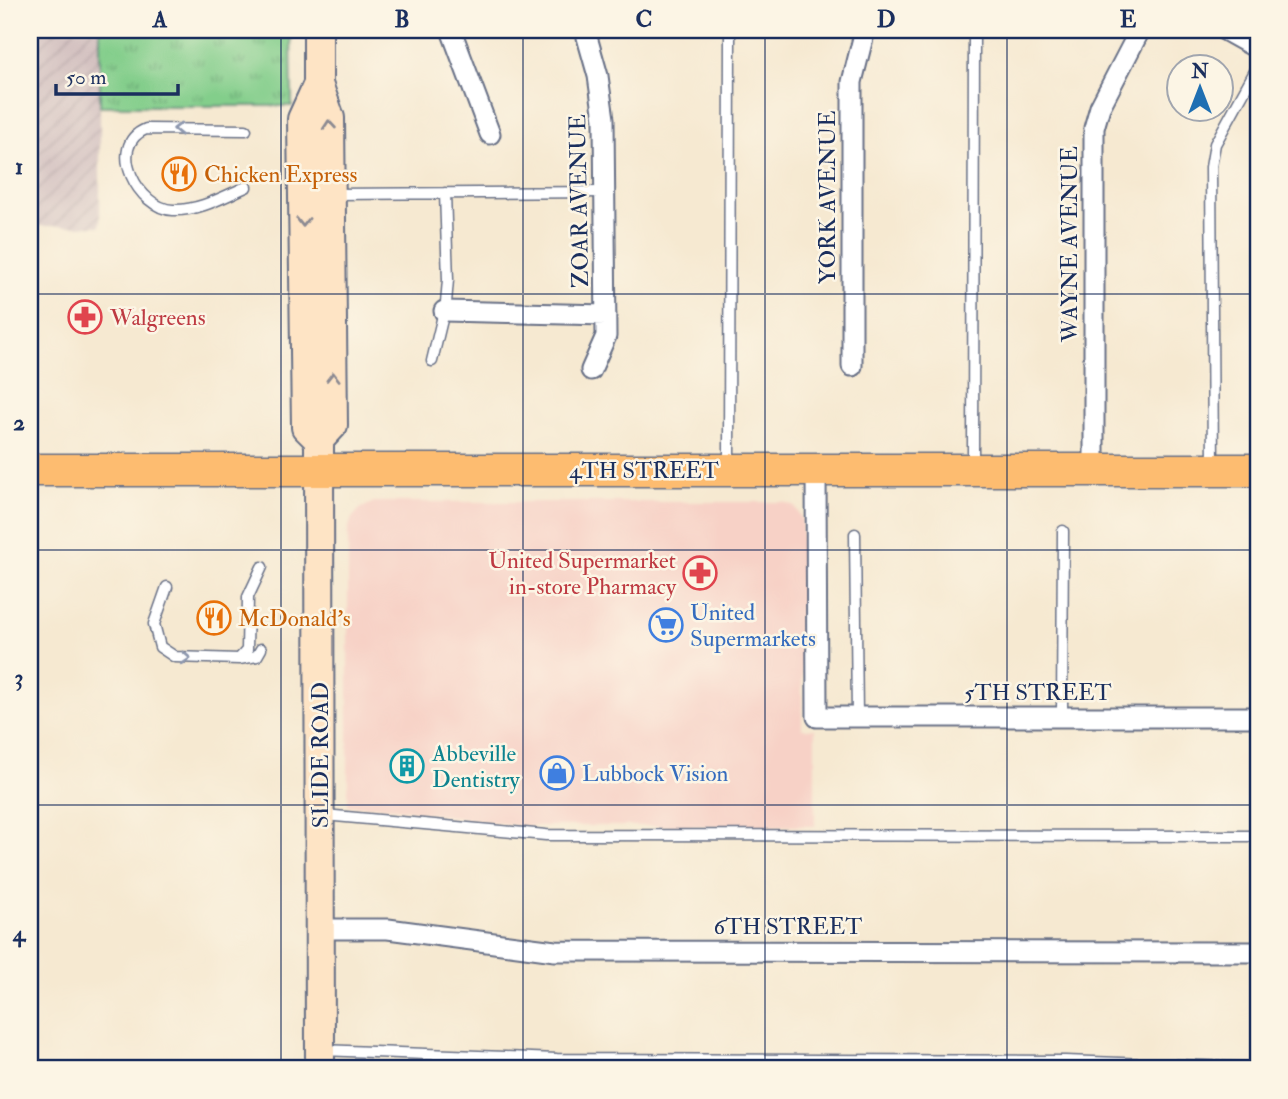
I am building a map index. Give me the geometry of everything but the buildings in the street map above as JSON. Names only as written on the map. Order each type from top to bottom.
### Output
[{"type":"main road","name":"SLIDE ROAD","points":[[318,30],[318,84],[330,118],[333,425],[319,455]]},
{"type":"main road","name":"SLIDE ROAD","points":[[318,84],[302,119],[302,132],[306,427],[319,455],[320,1059]]},
{"type":"main road","name":"4TH STREET","points":[[30,470],[319,455],[729,470],[1258,470]]},
{"type":"street","points":[[451,30],[490,134]]},
{"type":"street","name":"ZOAR AVENUE","points":[[585,30],[598,76],[604,119],[606,336],[591,370]]},
{"type":"street","name":"YORK AVENUE","points":[[852,366],[852,82],[865,30]]},
{"type":"street","name":"WAYNE AVENUE","points":[[1094,469],[1094,128],[1100,107],[1140,30]]},
{"type":"street","points":[[1224,30],[1258,49]]},
{"type":"street","points":[[444,311],[606,314]]},
{"type":"street","name":"5TH STREET","points":[[816,470],[817,717],[1258,717]]},
{"type":"street","name":"6TH STREET","points":[[320,929],[388,929],[555,951],[1258,953]]},
{"type":"lane","points":[[729,470],[730,30]]},
{"type":"lane","points":[[972,470],[974,30]]},
{"type":"lane","points":[[1213,470],[1211,167],[1215,144],[1258,66]]},
{"type":"lane","points":[[246,130],[146,129],[133,134],[127,144],[129,174],[153,204],[170,211],[194,209],[246,187]]},
{"type":"lane","points":[[332,194],[605,192]]},
{"type":"lane","points":[[432,361],[448,280],[445,193]]},
{"type":"lane","points":[[1062,717],[1063,531]]},
{"type":"lane","points":[[855,534],[858,717]]},
{"type":"lane","points":[[239,659],[247,650],[248,597],[261,567]]},
{"type":"lane","points":[[167,587],[155,624],[160,647],[175,657],[239,659],[257,656],[261,649]]},
{"type":"lane","points":[[320,814],[546,835],[1258,836]]},
{"type":"lane","points":[[320,1059],[1065,1061],[1258,1068]]},
{"type":"shaded area","points":[[30,30],[100,30],[100,226],[30,226]]},
{"type":"shaded area","points":[[374,502],[783,502],[795,506],[802,520],[802,729],[815,729],[815,826],[520,826],[379,806],[348,806],[348,530],[352,518],[360,509]]},
{"type":"green space","points":[[100,30],[291,30],[292,106],[100,106]]},
{"type":"place","name":"Chicken Express","points":[[179,174]]},
{"type":"place","name":"Walgreens","points":[[85,317]]},
{"type":"place","name":"United Supermarket in-store Pharmacy","points":[[700,573]]},
{"type":"place","name":"McDonald's","points":[[214,618]]},
{"type":"place","name":"United Supermarkets","points":[[666,625]]},
{"type":"place","name":"Abbeville Dentistry","points":[[407,766]]},
{"type":"place","name":"Lubbock Vision","points":[[557,773]]}]
